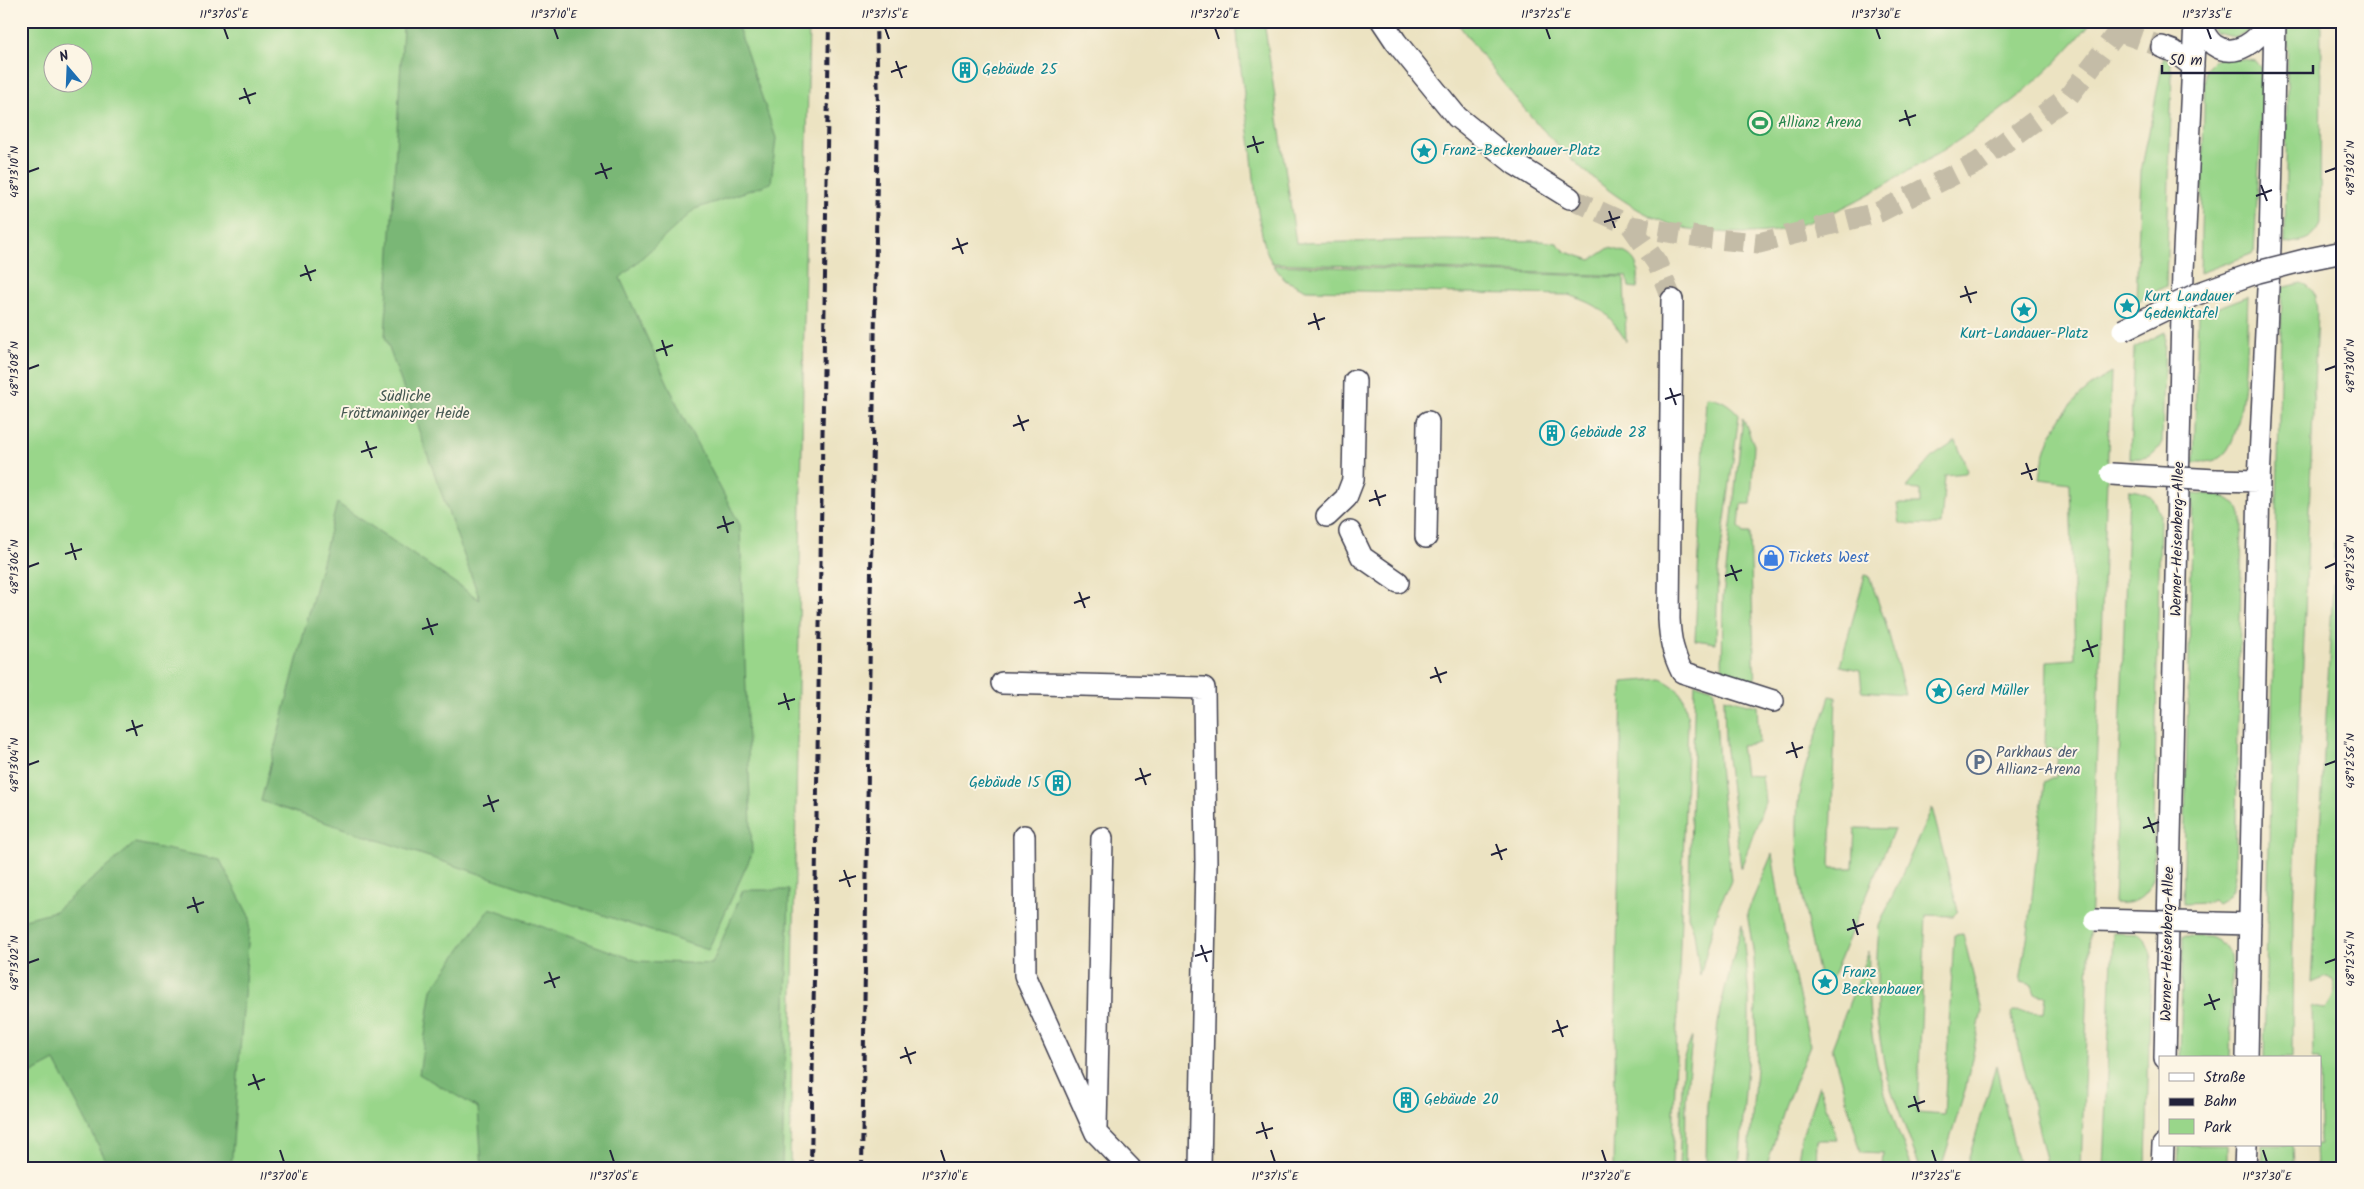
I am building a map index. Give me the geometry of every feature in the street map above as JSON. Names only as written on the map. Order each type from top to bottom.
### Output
[{"type":"street","points":[[1382,21],[1396,42],[1457,117],[1516,164],[1570,198]]},
{"type":"street","name":"Werner-Heisenberg-Allee","points":[[2165,1056],[2183,271],[2195,21]]},
{"type":"street","points":[[2199,21],[2210,41],[2226,50],[2243,48],[2255,40],[2269,21]]},
{"type":"street","points":[[2248,1056],[2259,481],[2270,246],[2276,21]]},
{"type":"street","points":[[2162,47],[2173,50],[2193,66]]},
{"type":"street","points":[[2123,330],[2197,294],[2258,272],[2343,252]]},
{"type":"street","points":[[1672,300],[1670,641],[1674,656],[1682,672],[1773,701]]},
{"type":"street","points":[[1327,516],[1346,498],[1353,480],[1355,381]]},
{"type":"street","points":[[1426,537],[1428,422]]},
{"type":"street","points":[[2111,474],[2259,481]]},
{"type":"street","points":[[1350,532],[1362,557],[1398,582]]},
{"type":"street","points":[[1002,683],[1204,688],[1206,864],[1200,1168]]},
{"type":"street","points":[[1024,836],[1025,975],[1096,1133],[1130,1168]]},
{"type":"street","points":[[1096,1133],[1102,838]]},
{"type":"street","points":[[2095,920],[2250,924]]},
{"type":"street","points":[[2162,1168],[2163,1146]]},
{"type":"street","points":[[2245,1168],[2246,1146]]},
{"type":"green space","name":"Südliche Fröttmaninger Heide","points":[[21,21],[809,21],[790,1168],[21,1168]]},
{"type":"green space","points":[[450,21],[736,21],[776,138],[771,183],[695,209],[620,278],[684,419],[740,525],[752,854],[708,950],[261,801],[337,503],[480,600],[385,337],[403,27]]},
{"type":"green space","points":[[1236,21],[1264,21],[1296,243],[1445,240],[1542,241],[1557,243],[1566,252],[1591,260],[1609,248],[1625,253],[1634,261],[1638,272],[1637,288],[1629,287],[1627,276],[1272,263],[1263,238],[1257,204]]},
{"type":"green space","name":"Allianz Arena","points":[[1456,21],[2092,21],[2052,66],[2006,106],[1931,158],[1859,200],[1810,222],[1775,231],[1737,233],[1706,231],[1669,224],[1637,209],[1607,189],[1550,138],[1524,109]]},
{"type":"green space","points":[[2208,21],[2253,21],[2247,32],[2235,37],[2215,33]]},
{"type":"green space","points":[[2288,21],[2321,21],[2320,223],[2311,237],[2302,241],[2285,244]]},
{"type":"green space","points":[[2164,56],[2170,62],[2172,74],[2166,286],[2136,302],[2141,172]]},
{"type":"green space","points":[[2225,57],[2256,61],[2262,68],[2264,75],[2254,253],[2200,273],[2205,69],[2213,61]]},
{"type":"green space","points":[[1273,265],[1624,277],[1626,341],[1603,311],[1569,295],[1306,290],[1285,280]]},
{"type":"green space","points":[[2301,283],[2306,285],[2314,295],[2317,313],[2293,912],[2292,1056],[2264,1056],[2282,288]]},
{"type":"green space","points":[[2248,296],[2244,380],[2237,426],[2231,443],[2220,458],[2213,461],[2194,462],[2198,315]]},
{"type":"green space","points":[[2165,332],[2162,442],[2156,451],[2149,456],[2130,458],[2134,348]]},
{"type":"green space","points":[[2343,349],[2343,554],[2334,559]]},
{"type":"green space","points":[[2111,373],[2081,1168],[2048,1168],[2011,1013],[2013,1011],[2044,1013],[2046,996],[2035,994],[2032,985],[2020,982],[2029,926],[2044,783],[2056,777],[2058,750],[2045,749],[2047,661],[2075,659],[2070,483],[2040,479],[2047,446],[2062,417],[2071,404],[2083,393]]},
{"type":"green space","points":[[1706,397],[1716,398],[1724,402],[1739,415],[1718,572],[1716,643],[1695,640]]},
{"type":"green space","points":[[1743,418],[1754,445],[1751,504],[1741,504],[1739,527],[1744,533],[1750,533],[1755,689],[1722,676],[1723,598]]},
{"type":"green space","points":[[1956,441],[1968,471],[1945,475],[1941,525],[1900,524],[1897,504],[1920,504],[1920,490],[1907,489],[1909,484],[1931,458]]},
{"type":"green space","points":[[2129,490],[2141,492],[2153,499],[2160,515],[2153,879],[2143,896],[2133,902],[2114,903]]},
{"type":"green space","points":[[2193,493],[2217,495],[2231,500],[2240,511],[2242,520],[2235,874],[2234,884],[2230,892],[2225,899],[2217,904],[2213,900],[2207,903],[2183,904]]},
{"type":"green space","points":[[1865,575],[1869,576],[1886,624],[1905,694],[1862,691],[1860,670],[1840,666]]},
{"type":"green space","points":[[2333,584],[2343,585],[2343,1168],[2316,1168],[2315,1146],[2322,1146],[2322,1056],[2313,1056],[2312,1006],[2325,1008],[2332,999],[2334,988],[2333,980],[2326,977],[2312,983]]},
{"type":"green space","points":[[1661,679],[1674,687],[1681,695],[1684,700],[1688,721],[1672,1168],[1613,1168],[1622,682]]},
{"type":"green space","points":[[1695,683],[1714,689],[1720,777],[1731,881],[1718,908],[1700,976],[1694,932],[1688,916]]},
{"type":"green space","points":[[1830,696],[1836,697],[1830,868],[1853,868],[1855,828],[1894,829],[1831,981],[1820,979],[1809,931],[1800,877],[1797,823],[1803,776]]},
{"type":"green space","points":[[1724,698],[1757,706],[1759,743],[1741,745],[1745,775],[1762,776],[1765,802],[1741,868],[1725,743]]},
{"type":"green space","points":[[1932,808],[1958,911],[1953,916],[1926,915],[1917,1113],[1944,1115],[1954,935],[1963,934],[1982,1011],[1965,1091],[1941,1168],[1920,1168],[1887,1078],[1877,1020],[1877,956],[1879,926]]},
{"type":"green space","points":[[135,843],[220,860],[250,918],[231,1168],[110,1168],[55,1061],[21,1079],[21,920],[55,911]]},
{"type":"green space","points":[[1772,854],[1785,934],[1810,1045],[1785,1107],[1766,1168],[1748,1168],[1757,1055],[1754,956],[1747,913]]},
{"type":"green space","points":[[743,890],[789,890],[782,1168],[482,1168],[478,1108],[419,1074],[432,989],[490,908],[638,961],[712,964]]},
{"type":"green space","points":[[1742,924],[1749,997],[1749,1040],[1739,1168],[1706,1168],[1707,1105],[1720,1009]]},
{"type":"green space","points":[[2113,933],[2139,934],[2145,940],[2151,953],[2146,1168],[2103,1168]]},
{"type":"green space","points":[[2183,936],[2210,937],[2224,945],[2231,956],[2230,1056],[2180,1056]]},
{"type":"green space","points":[[1869,951],[1870,1011],[1877,1063],[1890,1108],[1912,1168],[1882,1167],[1883,1153],[1861,1152],[1832,1048]]},
{"type":"green space","points":[[1692,1037],[1686,1099],[1685,1168],[1679,1168],[1683,1059]]},
{"type":"green space","points":[[1996,1066],[2019,1168],[1966,1168]]},
{"type":"green space","points":[[1819,1085],[1837,1140],[1817,1140],[1816,1168],[1797,1168],[1801,1139]]},
{"type":"green space","points":[[2179,1146],[2227,1146],[2227,1168],[2178,1168]]},
{"type":"green space","points":[[2262,1146],[2293,1146],[2294,1168],[2261,1168]]},
{"type":"tunnel","points":[[1570,198],[1631,226],[1705,238],[1759,243],[1879,212],[1977,163],[2069,96],[2126,21]]},
{"type":"tunnel","points":[[2120,32],[2162,47]]},
{"type":"tunnel","points":[[1631,226],[1657,263],[1672,300]]},
{"type":"railway","points":[[811,1168],[829,21]]},
{"type":"railway","points":[[862,1168],[878,107],[876,21]]},
{"type":"place","name":"Gebäude 25","points":[[965,70]]},
{"type":"place","name":"Allianz Arena","points":[[1760,123]]},
{"type":"place","name":"Franz-Beckenbauer-Platz","points":[[1424,151]]},
{"type":"place","name":"Kurt Landauer Gedenktafel","points":[[2127,306]]},
{"type":"place","name":"Kurt-Landauer-Platz","points":[[2024,310]]},
{"type":"place","name":"Gebäude 28","points":[[1552,433]]},
{"type":"place","name":"Tickets West","points":[[1771,558]]},
{"type":"place","name":"Gerd Müller","points":[[1939,691]]},
{"type":"place","name":"Parkhaus der Allianz-Arena","points":[[1979,762]]},
{"type":"place","name":"Gebäude 15","points":[[1058,783]]},
{"type":"place","name":"Franz Beckenbauer","points":[[1825,982]]},
{"type":"place","name":"Gebäude 20","points":[[1406,1100]]}]
